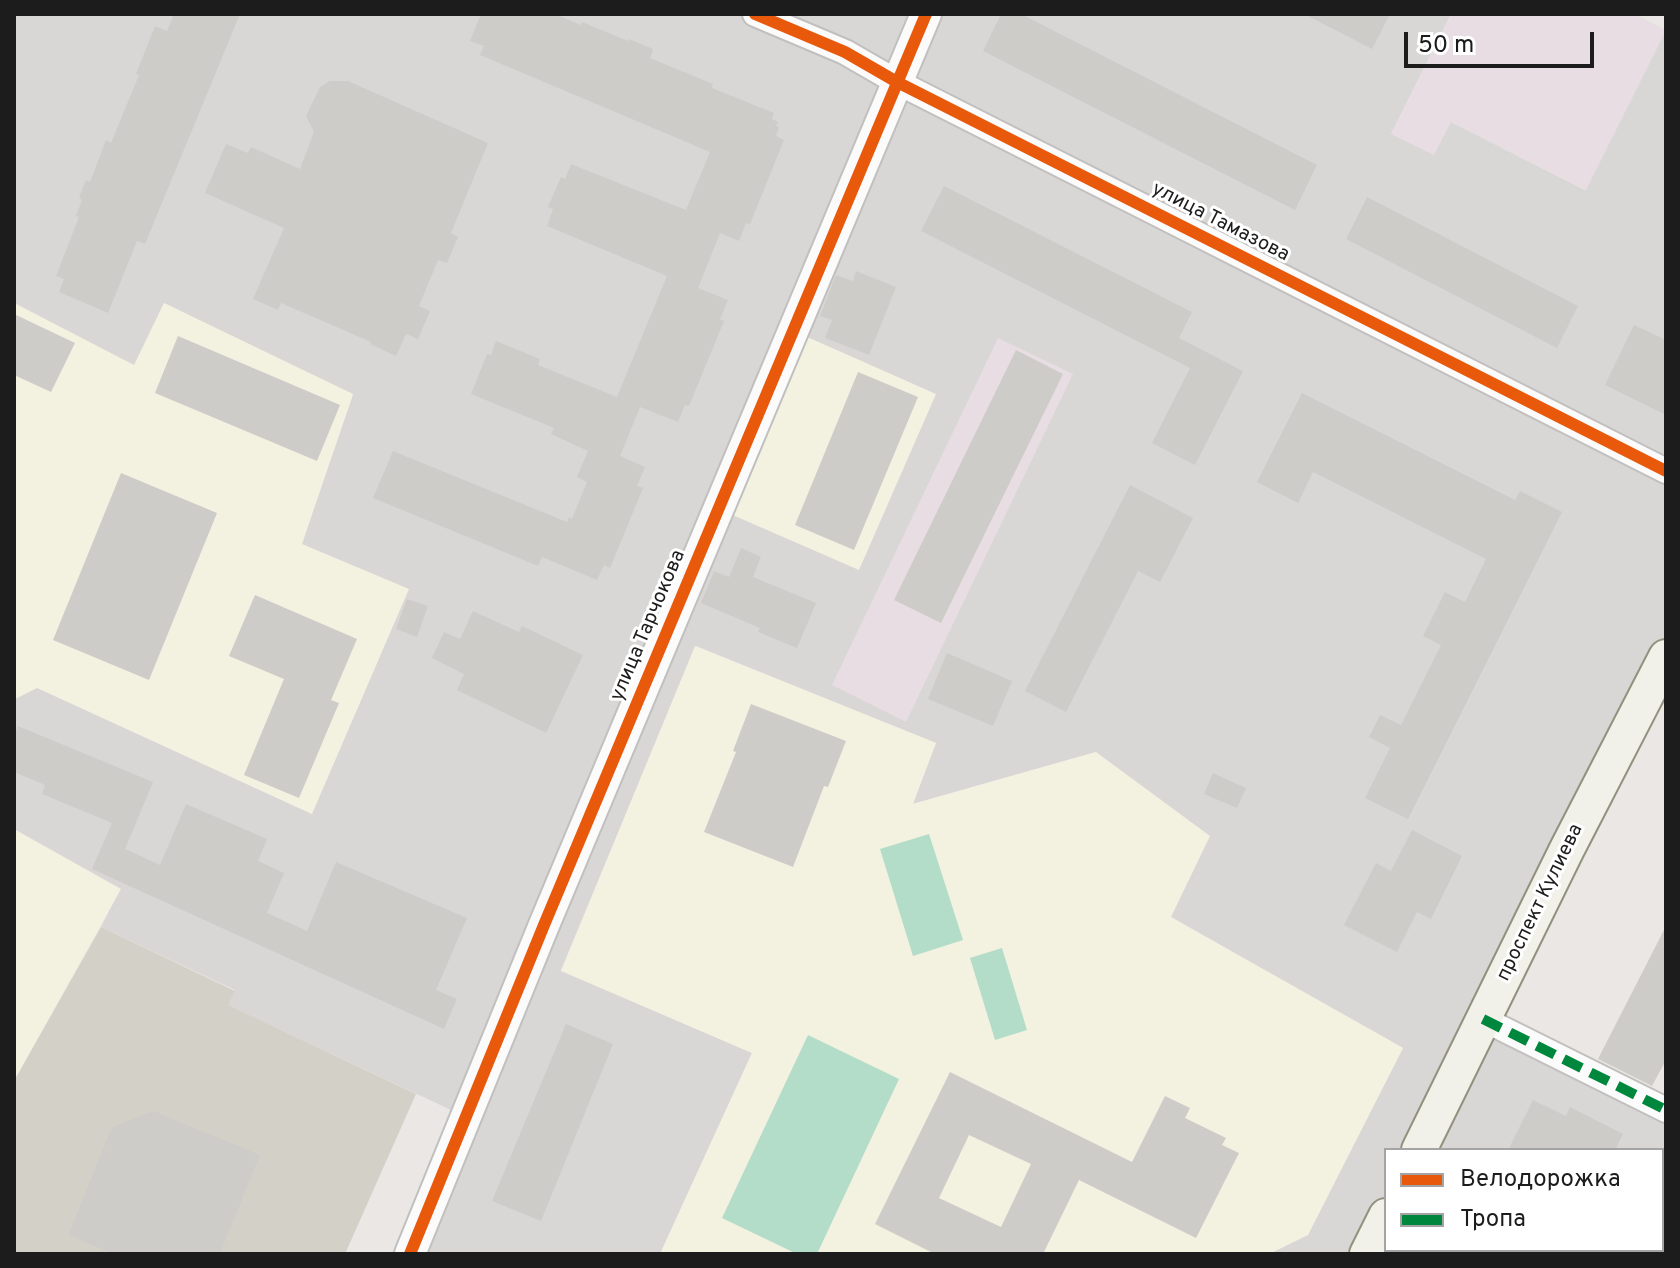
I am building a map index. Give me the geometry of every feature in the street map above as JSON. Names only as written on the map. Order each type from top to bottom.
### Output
[{"type":"main road","name":"проспект Кулиева","points":[[1420,1148],[1567,849],[1666,657]]},
{"type":"main road","points":[[1367,1254],[1384,1220]]},
{"type":"street","name":"улица Тамазова","points":[[755,14],[845,52],[897,82],[1666,471]]},
{"type":"street","name":"улица Тарчокова","points":[[410,1254],[544,925],[926,14]]},
{"type":"street","points":[[1483,1019],[1666,1110]]},
{"type":"shaded area","points":[[14,14],[1451,14],[1391,134],[1451,122],[1585,190],[1666,30],[1666,657],[1484,1019],[1666,1110],[1666,1254],[1269,1254],[1308,1234],[1403,1048],[1170,917],[1096,752],[912,804],[936,743],[696,646],[561,970],[752,1053],[660,1254],[410,1254],[466,1117],[227,1005],[235,990],[101,927],[120,889],[14,830],[14,701],[37,687],[312,814],[301,544],[353,395],[164,303],[135,366],[14,303]]},
{"type":"shaded area","points":[[1451,14],[1635,14],[1666,30],[1586,190],[1451,122],[1434,155],[1391,134]]},
{"type":"shaded area","points":[[14,303],[134,365],[164,303],[353,394],[302,544],[409,589],[312,814],[37,688],[14,701]]},
{"type":"shaded area","points":[[805,336],[936,394],[859,570],[728,513]]},
{"type":"shaded area","points":[[998,338],[1073,374],[906,722],[832,685]]},
{"type":"shaded area","points":[[695,646],[936,743],[913,804],[1096,752],[1210,836],[1171,917],[1403,1048],[1308,1235],[1269,1254],[660,1254],[752,1053],[561,971]]},
{"type":"shaded area","points":[[14,829],[121,889],[14,1081]]},
{"type":"shaded area","points":[[101,927],[235,991],[228,1005],[416,1094],[345,1254],[14,1254],[14,1081]]},
{"type":"green space","points":[[929,834],[963,940],[913,956],[880,849]]},
{"type":"green space","points":[[1002,948],[1027,1030],[995,1040],[970,958]]},
{"type":"green space","points":[[808,1035],[899,1079],[817,1254],[797,1254],[722,1218]]},
{"type":"building","points":[[174,14],[240,14],[145,244],[137,241],[108,313],[59,292],[64,279],[56,276],[79,217],[76,216],[82,200],[79,198],[86,180],[90,182],[106,140],[111,143],[155,26],[167,31]]},
{"type":"building","points":[[481,14],[555,14],[629,39],[653,49],[650,58],[774,113],[772,119],[778,122],[776,126],[779,127],[776,136],[784,140],[750,224],[746,223],[739,241],[720,233],[698,288],[728,300],[720,319],[724,321],[689,406],[685,405],[678,422],[640,407],[620,456],[645,467],[637,486],[643,488],[610,568],[604,565],[597,580],[542,557],[538,566],[373,498],[393,451],[567,522],[569,517],[572,519],[587,482],[577,477],[588,451],[551,434],[554,428],[471,394],[487,354],[491,355],[496,341],[540,359],[538,365],[617,397],[667,276],[547,226],[553,209],[548,207],[561,177],[565,179],[571,164],[686,210],[710,152],[480,55],[484,46],[470,41]]},
{"type":"building","points":[[1001,14],[1021,14],[1317,165],[1295,210],[983,51]]},
{"type":"building","points":[[1304,14],[1390,14],[1372,49]]},
{"type":"building","points":[[330,81],[348,81],[488,143],[451,233],[458,237],[447,263],[438,260],[419,306],[430,311],[418,339],[406,334],[396,356],[281,303],[278,310],[253,299],[284,228],[205,193],[226,144],[248,153],[251,147],[300,169],[314,132],[306,116],[320,87]]},
{"type":"building","points":[[944,186],[1192,312],[1179,338],[1243,371],[1195,465],[1152,443],[1190,368],[921,231]]},
{"type":"building","points":[[1367,197],[1578,306],[1557,348],[1346,239]]},
{"type":"building","points":[[856,271],[896,287],[869,355],[825,338],[832,320],[820,316],[836,275],[853,281]]},
{"type":"building","points":[[14,314],[75,343],[51,392],[14,375]]},
{"type":"building","points":[[1634,325],[1666,340],[1666,415],[1605,385]]},
{"type":"building","points":[[178,336],[340,405],[317,461],[155,393]]},
{"type":"building","points":[[1016,350],[1063,374],[941,623],[894,600]]},
{"type":"building","points":[[858,372],[918,397],[854,550],[795,525]]},
{"type":"building","points":[[1302,393],[1515,500],[1520,491],[1562,512],[1408,819],[1365,798],[1390,748],[1369,737],[1380,715],[1401,725],[1441,645],[1423,636],[1445,592],[1465,602],[1486,559],[1313,472],[1298,503],[1257,482]]},
{"type":"building","points":[[121,473],[217,513],[149,680],[53,640]]},
{"type":"building","points":[[1130,485],[1193,518],[1160,582],[1138,571],[1066,712],[1025,691]]},
{"type":"building","points":[[741,548],[761,557],[753,577],[816,603],[797,648],[758,632],[760,628],[701,603],[714,571],[729,577]]},
{"type":"building","points":[[255,595],[357,639],[331,700],[339,703],[299,798],[244,775],[284,679],[229,656]]},
{"type":"building","points":[[407,599],[428,606],[417,637],[396,629]]},
{"type":"building","points":[[473,611],[519,632],[522,626],[583,655],[546,733],[457,690],[464,674],[432,658],[444,632],[460,639]]},
{"type":"building","points":[[947,653],[1012,681],[993,726],[928,699]]},
{"type":"building","points":[[751,704],[846,741],[828,787],[824,786],[793,867],[704,832],[736,752],[733,751]]},
{"type":"building","points":[[18,726],[153,782],[125,849],[160,865],[186,804],[267,839],[258,861],[284,873],[267,913],[307,931],[336,862],[467,918],[436,990],[457,999],[444,1029],[92,869],[112,823],[42,794],[45,785],[14,772],[14,736]]},
{"type":"building","points":[[1213,773],[1246,788],[1237,808],[1204,794]]},
{"type":"building","points":[[1412,830],[1462,856],[1431,919],[1417,912],[1397,952],[1344,925],[1376,863],[1391,871]]},
{"type":"building","points":[[1666,926],[1666,1060],[1652,1086],[1598,1059]]},
{"type":"building","points":[[566,1024],[613,1044],[541,1221],[492,1201]]},
{"type":"building","points":[[950,1072],[1132,1162],[1165,1096],[1190,1108],[1185,1118],[1226,1138],[1222,1145],[1239,1153],[1196,1238],[1079,1180],[1043,1254],[935,1254],[875,1224]],"holes":[[[969,1135],[1031,1164],[1001,1227],[939,1198]]]},
{"type":"building","points":[[1533,1100],[1566,1116],[1570,1107],[1623,1134],[1616,1148],[1509,1148]]},
{"type":"building","points":[[154,1111],[260,1155],[220,1254],[114,1254],[68,1235],[112,1127]]},
{"type":"marked path","points":[[1483,1019],[1666,1110]]},
{"type":"cycle path","points":[[755,14],[845,52],[897,82],[1666,471]]},
{"type":"cycle path","points":[[410,1254],[544,925],[926,14]]}]
